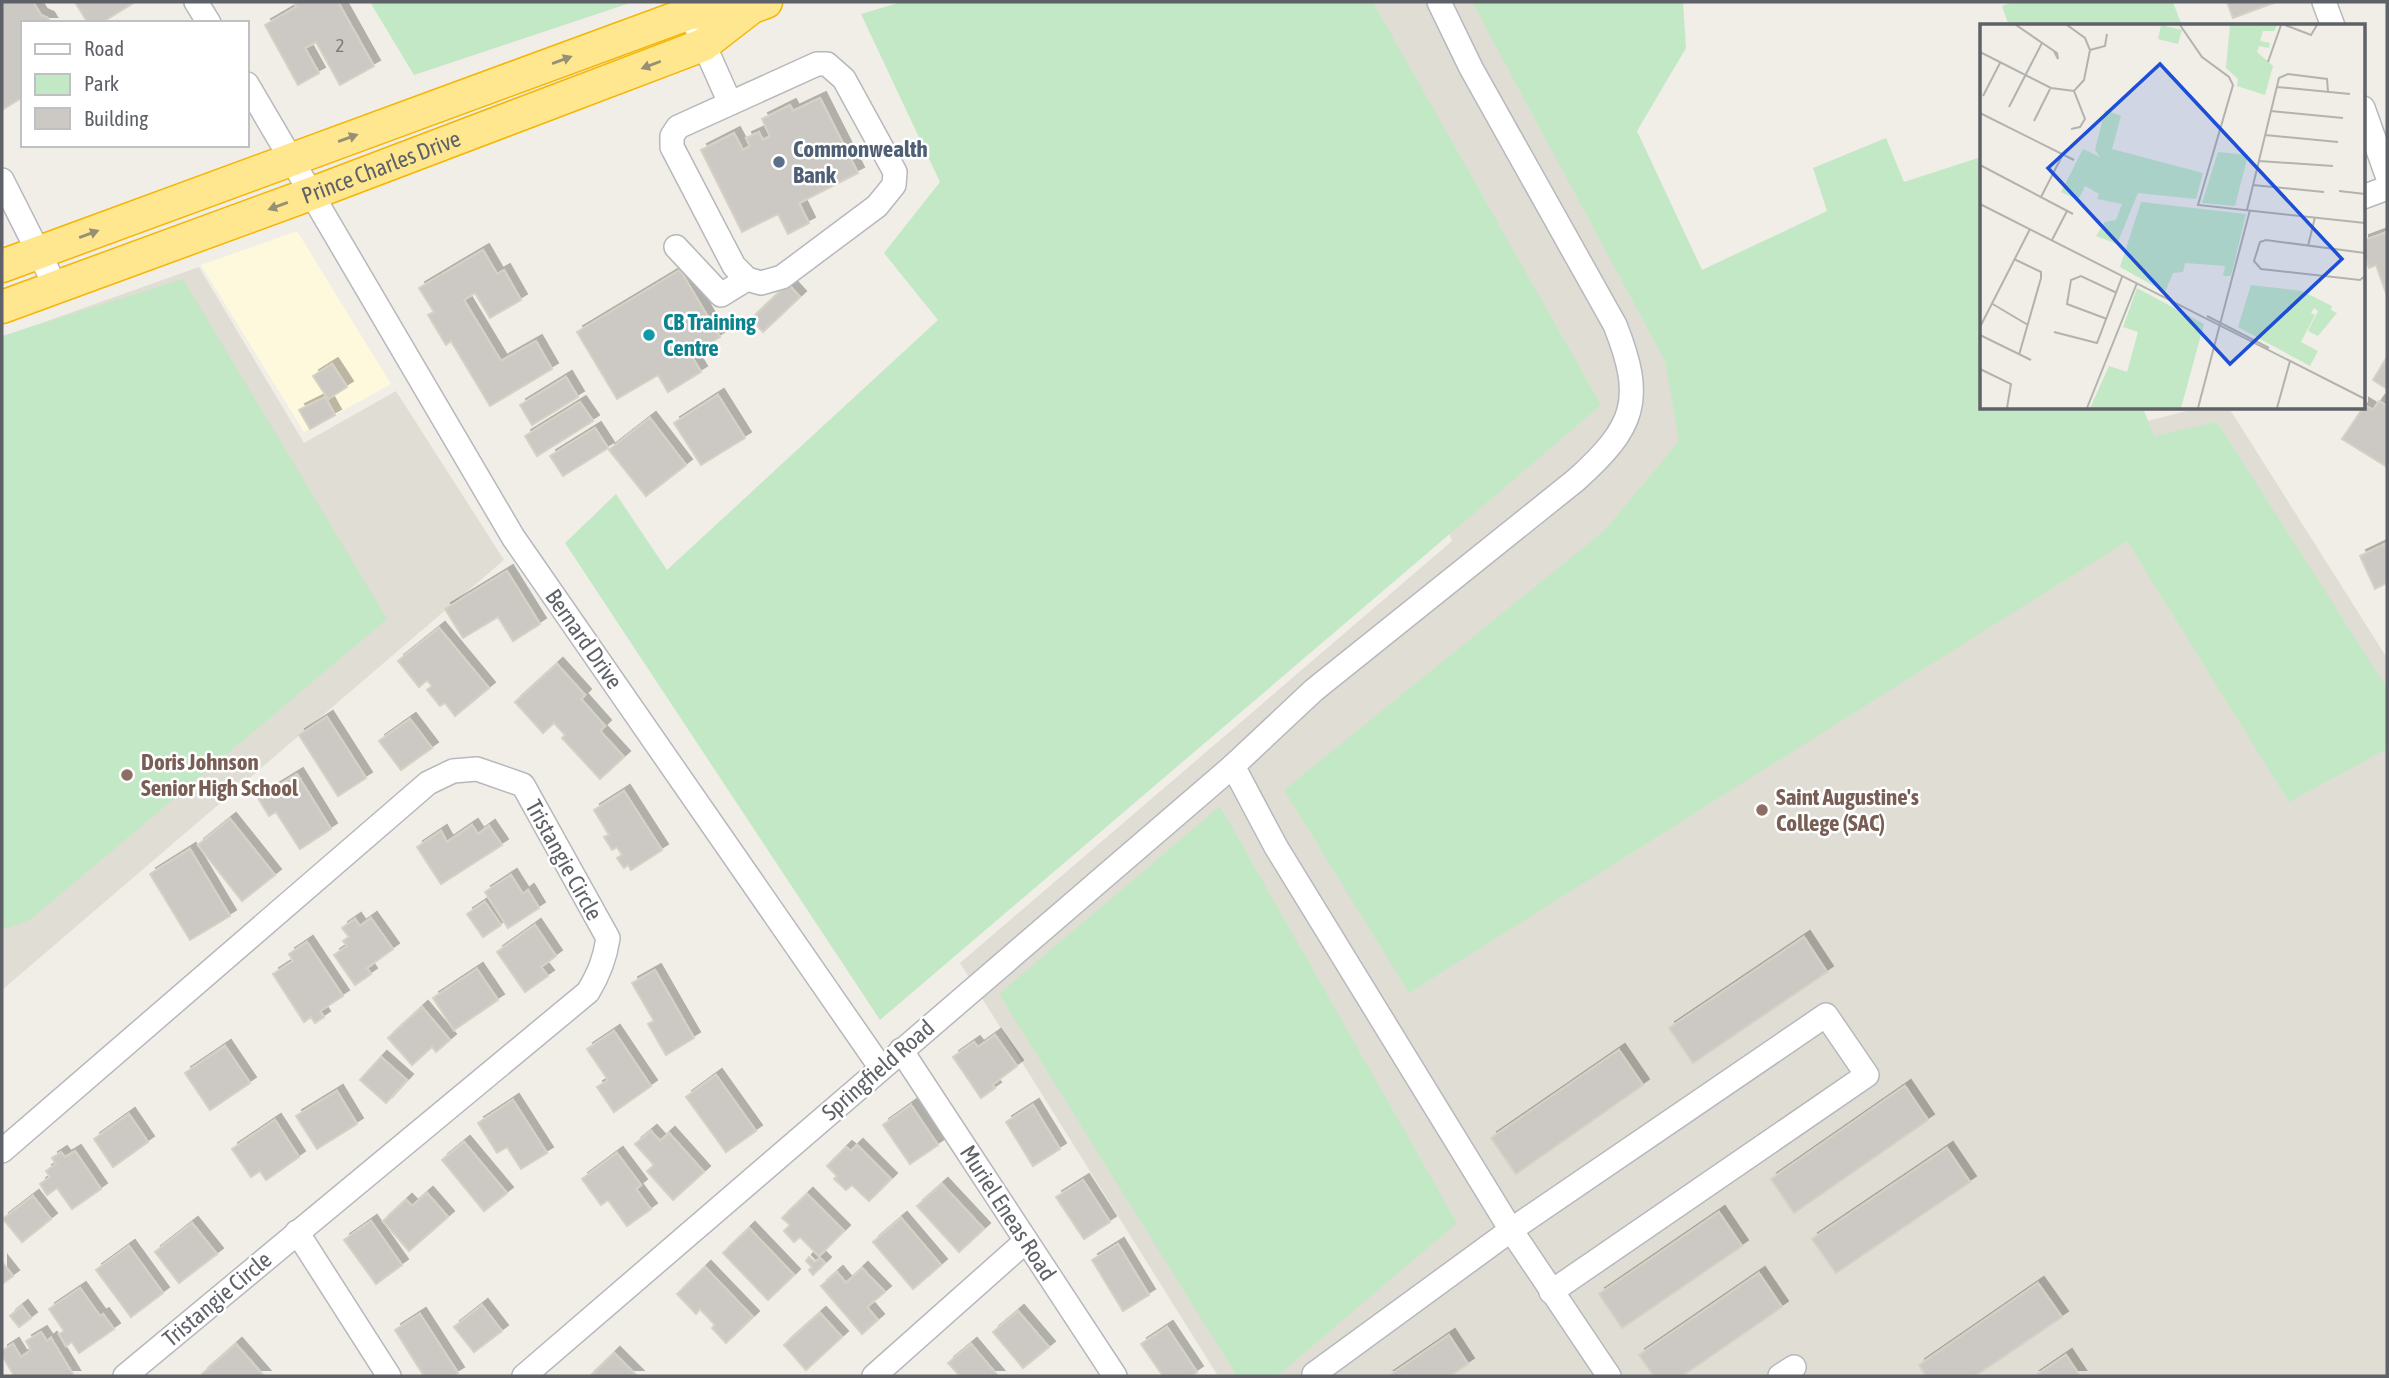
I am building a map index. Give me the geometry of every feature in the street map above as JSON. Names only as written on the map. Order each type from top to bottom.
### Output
[{"type":"highway","name":"Prince Charles Drive","points":[[2,265],[690,13],[759,4]]},
{"type":"highway","name":"Prince Charles Drive","points":[[2,307],[703,45],[759,4]]},
{"type":"street","points":[[196,2],[208,21]]},
{"type":"street","name":"Springfield Road","points":[[524,1376],[1233,766],[1314,690],[1602,457],[1620,434],[1631,408],[1632,381],[1626,352],[1615,325],[1471,68],[1438,2]]},
{"type":"street","points":[[2324,2],[2332,24]]},
{"type":"street","points":[[690,13],[730,103]]},
{"type":"street","points":[[827,64],[844,79],[895,172],[894,185],[877,206],[782,277],[761,283],[747,279],[734,266],[671,141],[678,127],[730,103],[803,68],[827,64]]},
{"type":"street","name":"Bernard Drive","points":[[248,86],[513,537],[881,1068]]},
{"type":"street","points":[[2364,111],[2387,175]]},
{"type":"street","points":[[2,180],[56,287]]},
{"type":"street","points":[[2364,197],[2387,188]]},
{"type":"street","points":[[676,247],[721,295],[747,279]]},
{"type":"street","points":[[1233,766],[1276,846],[1511,1230],[1609,1376]]},
{"type":"street","name":"Tristangie Circle","points":[[2,1151],[428,783],[453,771],[477,769],[523,785],[608,938],[606,956],[589,992],[125,1376]]},
{"type":"street","points":[[1314,1374],[1511,1230],[1826,1015],[1867,1075],[1551,1292]]},
{"type":"street","name":"Muriel Eneas Road","points":[[901,1050],[1115,1376]]},
{"type":"street","points":[[297,1232],[389,1376]]},
{"type":"street","points":[[874,1376],[1026,1241]]},
{"type":"shaded area","name":"Saint Augustine's College (SAC)","points":[[1239,2],[1570,2],[1715,376],[1980,408],[2031,451],[2190,410],[2230,410],[2387,658],[2387,1376],[1218,1376],[960,963],[1452,541]]},
{"type":"shaded area","points":[[297,231],[391,384],[304,432],[201,265]]},
{"type":"shaded area","name":"Doris Johnson Senior High School","points":[[199,267],[304,443],[396,391],[504,560],[2,990],[2,337]]},
{"type":"green space","points":[[370,2],[633,2],[414,75]]},
{"type":"green space","points":[[901,2],[1373,2],[1601,405],[880,1020],[565,543],[616,494],[667,570],[938,320],[884,253],[940,182],[861,14]]},
{"type":"green space","points":[[1472,2],[1683,2],[1686,48],[1637,131],[1702,270],[1827,211],[1813,168],[1886,138],[1904,182],[1980,157],[1980,410],[2144,410],[2154,436],[2217,422],[2387,688],[2387,749],[2289,802],[2127,541],[1409,993],[1284,790],[1605,530],[1679,441],[1665,361]]},
{"type":"green space","points":[[2013,2],[2173,2],[2181,24],[2008,24],[2002,6]]},
{"type":"green space","name":"Doris Johnson Senior High School","points":[[183,279],[387,619],[30,920],[2,930],[2,336]]},
{"type":"green space","points":[[1220,806],[1457,1223],[1277,1376],[1237,1376],[999,994]]},
{"type":"building","points":[[2,2],[33,2],[41,15],[50,21],[21,21],[21,98],[2,110]]},
{"type":"building","points":[[75,2],[135,2],[104,21],[87,21]]},
{"type":"building","points":[[294,2],[338,2],[374,66],[340,85],[316,42],[305,48],[319,73],[298,85],[265,25],[296,7]]},
{"type":"building","points":[[2227,2],[2276,2],[2233,18]]},
{"type":"building","name":"Commonwealth Bank","points":[[820,98],[858,173],[799,203],[809,223],[788,234],[778,214],[742,232],[701,150],[734,133],[743,150],[750,146],[746,138],[759,132],[763,140],[770,136],[762,119],[790,105],[793,111]]},
{"type":"building","points":[[2387,232],[2387,296],[2376,265],[2369,268],[2364,253],[2364,241]]},
{"type":"building","points":[[483,250],[497,274],[504,270],[521,300],[490,318],[475,293],[464,300],[501,361],[536,341],[552,369],[490,406],[451,341],[446,345],[428,315],[434,312],[419,288]]},
{"type":"building","name":"CB Training Centre","points":[[680,270],[720,337],[691,355],[701,372],[668,392],[658,375],[617,399],[577,332]]},
{"type":"building","points":[[788,284],[800,297],[763,332],[751,319]]},
{"type":"building","points":[[2387,357],[2387,389],[2373,380]]},
{"type":"building","points":[[332,364],[347,387],[328,399],[313,376]]},
{"type":"building","points":[[566,377],[578,397],[532,425],[520,405]]},
{"type":"building","points":[[718,395],[745,438],[701,465],[674,423]]},
{"type":"building","points":[[325,397],[335,415],[310,429],[299,410]]},
{"type":"building","points":[[2379,401],[2387,406],[2387,467],[2342,439],[2364,410],[2364,405],[2373,410]]},
{"type":"building","points":[[580,402],[593,421],[537,456],[525,436]]},
{"type":"building","points":[[650,418],[686,465],[646,496],[609,450]]},
{"type":"building","points":[[595,428],[608,448],[563,476],[550,456]]},
{"type":"building","points":[[2387,543],[2387,583],[2375,589],[2360,556]]},
{"type":"building","points":[[507,571],[540,624],[513,641],[498,617],[463,638],[445,609]]},
{"type":"building","points":[[439,628],[489,688],[455,716],[445,703],[440,706],[427,690],[432,686],[427,680],[419,687],[398,661]]},
{"type":"building","points":[[557,664],[585,695],[581,699],[605,726],[600,731],[624,757],[600,779],[562,738],[565,735],[554,723],[543,733],[515,702]]},
{"type":"building","points":[[327,717],[366,778],[338,796],[299,735]]},
{"type":"building","points":[[410,719],[432,748],[401,770],[379,741]]},
{"type":"building","points":[[297,774],[331,829],[300,849],[276,812],[269,816],[258,798]]},
{"type":"building","points":[[624,791],[662,850],[631,870],[628,865],[624,868],[617,858],[622,855],[617,847],[612,850],[604,837],[609,835],[594,810]]},
{"type":"building","points":[[230,819],[275,875],[242,901],[198,845]]},
{"type":"building","points":[[472,825],[478,834],[489,826],[502,845],[441,884],[417,847],[441,831],[447,842]]},
{"type":"building","points":[[190,849],[230,916],[190,940],[150,874]]},
{"type":"building","points":[[511,875],[523,894],[528,890],[539,908],[508,928],[485,892]]},
{"type":"building","points":[[485,902],[501,925],[483,937],[467,914]]},
{"type":"building","points":[[371,918],[393,949],[367,968],[371,974],[355,985],[334,955],[347,946],[343,941],[349,937],[342,928],[355,919],[360,926]]},
{"type":"building","points":[[535,925],[556,956],[541,967],[548,976],[525,992],[497,952]]},
{"type":"building","points":[[1804,937],[1827,972],[1693,1063],[1669,1028]]},
{"type":"building","points":[[307,942],[343,996],[320,1011],[324,1017],[315,1023],[311,1017],[304,1022],[273,974],[293,961],[289,954]]},
{"type":"building","points":[[477,969],[498,1000],[454,1030],[433,998]]},
{"type":"building","points":[[655,970],[694,1038],[666,1055],[648,1024],[654,1021],[632,983]]},
{"type":"building","points":[[422,1007],[450,1040],[436,1052],[432,1047],[412,1065],[388,1038]]},
{"type":"building","points":[[614,1031],[651,1086],[614,1112],[597,1087],[608,1080],[587,1049]]},
{"type":"building","points":[[995,1035],[1017,1066],[992,1085],[995,1088],[981,1098],[953,1057],[974,1042],[978,1047]]},
{"type":"building","points":[[225,1046],[250,1083],[210,1110],[185,1073]]},
{"type":"building","points":[[1619,1050],[1643,1085],[1516,1174],[1491,1138]]},
{"type":"building","points":[[381,1057],[407,1080],[386,1103],[360,1080]]},
{"type":"building","points":[[716,1075],[756,1131],[726,1152],[686,1097]]},
{"type":"building","points":[[1905,1086],[1928,1120],[1794,1213],[1771,1179]]},
{"type":"building","points":[[337,1091],[357,1124],[317,1149],[296,1116]]},
{"type":"building","points":[[513,1100],[547,1153],[521,1169],[507,1147],[497,1153],[478,1123]]},
{"type":"building","points":[[911,1105],[938,1145],[910,1164],[883,1125]]},
{"type":"building","points":[[1033,1105],[1060,1149],[1033,1166],[1006,1122]]},
{"type":"building","points":[[129,1114],[148,1142],[113,1167],[94,1139]]},
{"type":"building","points":[[275,1120],[299,1157],[266,1180],[260,1171],[251,1177],[232,1149]]},
{"type":"building","points":[[651,1131],[660,1141],[669,1133],[704,1172],[673,1200],[647,1171],[654,1165],[635,1144]]},
{"type":"building","points":[[464,1142],[507,1193],[484,1211],[442,1160]]},
{"type":"building","points":[[857,1145],[891,1179],[869,1201],[852,1185],[846,1190],[834,1179],[837,1176],[827,1166],[846,1147],[851,1151]]},
{"type":"building","points":[[1947,1148],[1970,1182],[1836,1273],[1812,1239]]},
{"type":"building","points":[[75,1151],[101,1189],[72,1209],[57,1188],[47,1195],[40,1184],[50,1177],[46,1171],[56,1164],[52,1158],[61,1152],[65,1157]]},
{"type":"building","points":[[617,1153],[641,1185],[636,1189],[651,1209],[627,1226],[608,1200],[601,1205],[582,1179]]},
{"type":"building","points":[[1083,1180],[1110,1222],[1084,1239],[1056,1197]]},
{"type":"building","points":[[942,1184],[984,1229],[959,1252],[917,1206]]},
{"type":"building","points":[[427,1193],[448,1217],[409,1251],[383,1221],[406,1200],[412,1206]]},
{"type":"building","points":[[807,1194],[844,1231],[819,1256],[800,1237],[794,1242],[784,1231],[790,1225],[782,1218]]},
{"type":"building","points":[[33,1196],[51,1219],[22,1242],[3,1219]]},
{"type":"building","points":[[1719,1212],[1742,1246],[1622,1328],[1599,1294]]},
{"type":"building","points":[[901,1218],[941,1265],[913,1289],[873,1242]]},
{"type":"building","points":[[371,1221],[402,1265],[376,1284],[344,1240]]},
{"type":"building","points":[[192,1223],[217,1254],[179,1283],[155,1252]]},
{"type":"building","points":[[749,1228],[794,1275],[768,1300],[723,1253]]},
{"type":"building","points":[[1118,1244],[1149,1295],[1123,1311],[1092,1260]]},
{"type":"building","points":[[129,1246],[163,1293],[131,1317],[96,1270]]},
{"type":"building","points":[[809,1257],[815,1262],[820,1258],[825,1263],[813,1275],[809,1270],[812,1267],[806,1261]]},
{"type":"building","points":[[2,1262],[13,1276],[2,1284]]},
{"type":"building","points":[[705,1267],[753,1317],[726,1343],[712,1328],[715,1325],[700,1309],[696,1314],[677,1294]]},
{"type":"building","points":[[862,1268],[885,1292],[867,1307],[878,1320],[862,1334],[821,1286],[837,1272],[846,1283]]},
{"type":"building","points":[[1759,1273],[1782,1307],[1682,1376],[1654,1376],[1639,1355]]},
{"type":"building","points":[[2038,1283],[2062,1317],[1975,1376],[1926,1376],[1919,1365]]},
{"type":"building","points":[[80,1288],[100,1316],[103,1314],[114,1329],[79,1353],[72,1342],[66,1346],[59,1334],[64,1331],[49,1309]]},
{"type":"building","points":[[482,1305],[502,1331],[474,1352],[454,1327]]},
{"type":"building","points":[[22,1306],[31,1318],[19,1327],[10,1316]]},
{"type":"building","points":[[1018,1311],[1049,1347],[1023,1368],[993,1332]]},
{"type":"building","points":[[820,1313],[842,1337],[806,1370],[784,1345]]},
{"type":"building","points":[[420,1314],[458,1373],[453,1376],[424,1376],[395,1330]]},
{"type":"building","points":[[1167,1327],[1197,1372],[1191,1376],[1163,1376],[1141,1344]]},
{"type":"building","points":[[41,1332],[47,1341],[51,1338],[74,1376],[14,1376],[2,1351],[13,1344],[21,1357],[31,1350],[26,1341]]},
{"type":"building","points":[[1449,1335],[1468,1364],[1450,1376],[1389,1376]]},
{"type":"building","points":[[236,1344],[264,1376],[202,1374]]},
{"type":"building","points":[[971,1344],[998,1376],[960,1376],[948,1363]]},
{"type":"building","points":[[614,1353],[637,1376],[590,1376]]},
{"type":"building","points":[[2066,1355],[2080,1376],[2035,1376]]},
{"type":"place","name":"Commonwealth Bank","points":[[779,162]]},
{"type":"place","name":"CB Training Centre","points":[[649,335]]},
{"type":"place","name":"Doris Johnson Senior High School","points":[[127,775]]},
{"type":"place","name":"Saint Augustine's College (SAC)","points":[[1762,810]]}]
